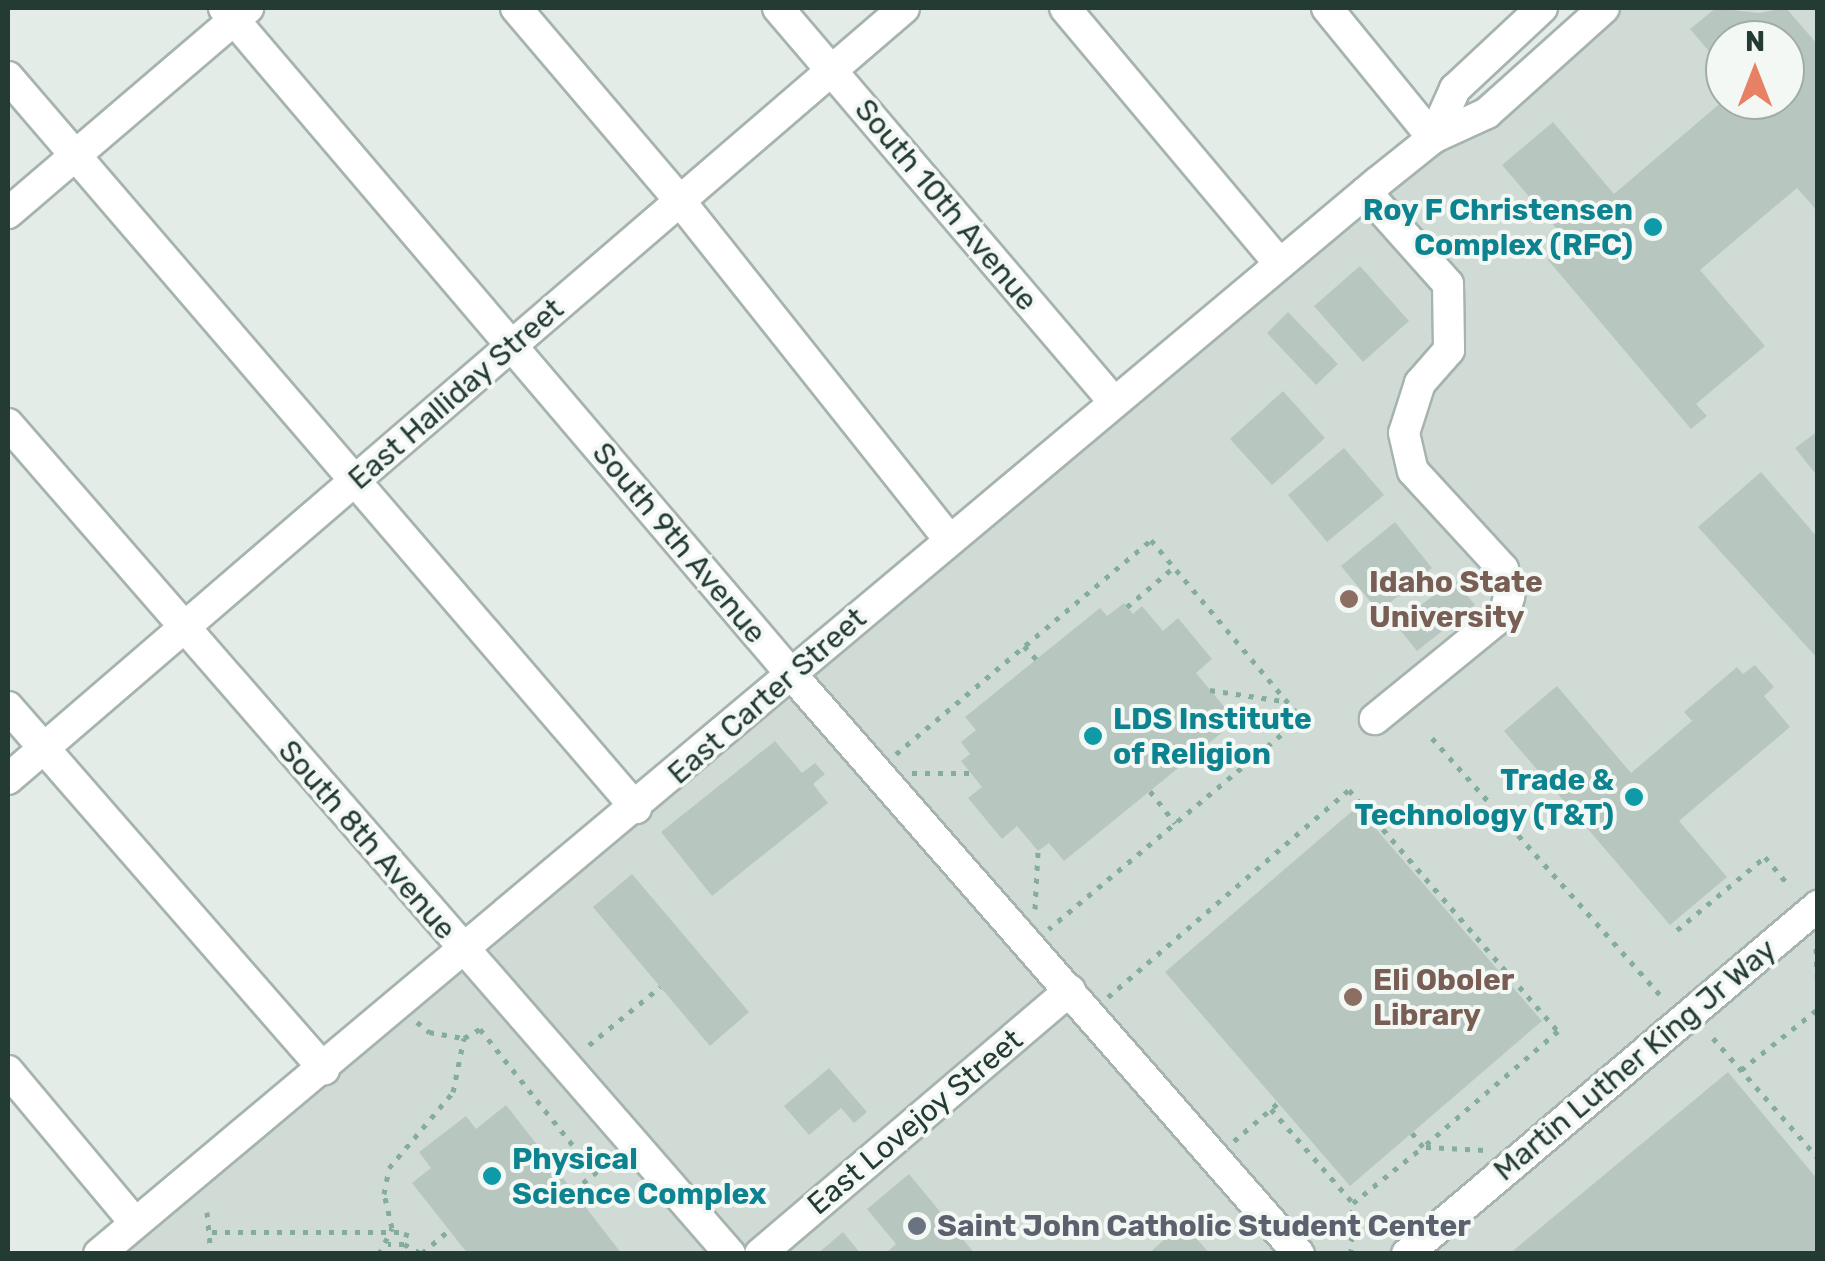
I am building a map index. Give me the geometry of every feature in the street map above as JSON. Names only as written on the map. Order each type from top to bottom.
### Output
[{"type":"street","points":[[516,8],[680,201],[950,540]]},
{"type":"street","name":"South 10th Avenue","points":[[778,8],[1114,402]]},
{"type":"street","name":"East Halliday Street","points":[[8,779],[904,8]]},
{"type":"street","points":[[1065,8],[1280,264]]},
{"type":"street","points":[[1327,8],[1433,138]]},
{"type":"street","name":"East Carter Street","points":[[1433,138],[1455,89],[1542,8]]},
{"type":"street","name":"East Carter Street","points":[[99,1254],[636,808],[1366,192],[1433,138],[1486,113],[1604,8]]},
{"type":"street","points":[[8,214],[235,11]]},
{"type":"street","name":"South 9th Avenue","points":[[235,11],[512,346],[791,674],[1298,1254]]},
{"type":"street","points":[[8,78],[636,808]]},
{"type":"street","points":[[1366,192],[1448,284],[1450,350],[1420,382],[1404,434],[1412,471],[1504,570],[1510,596],[1505,614],[1375,719]]},
{"type":"street","name":"South 8th Avenue","points":[[8,424],[183,630],[730,1254]]},
{"type":"street","points":[[8,707],[324,1069]]},
{"type":"street","name":"Martin Luther King Jr Way","points":[[1407,1254],[1818,906]]},
{"type":"street","name":"East Lovejoy Street","points":[[760,1254],[1070,990]]},
{"type":"street","points":[[8,1071],[134,1223]]},
{"type":"path","points":[[894,756],[1151,540],[1300,718],[1046,931]]},
{"type":"path","points":[[1127,607],[1174,567]]},
{"type":"path","points":[[1024,646],[1036,659]]},
{"type":"path","points":[[1210,690],[1286,701]]},
{"type":"path","points":[[1432,738],[1663,998]]},
{"type":"path","points":[[909,772],[970,772]]},
{"type":"path","points":[[1105,999],[1349,790],[1558,1031],[1353,1203]]},
{"type":"path","points":[[1150,792],[1175,824]]},
{"type":"path","points":[[1034,917],[1038,851]]},
{"type":"path","points":[[1677,930],[1765,857],[1790,887]]},
{"type":"path","points":[[1816,948],[1818,994]]},
{"type":"path","points":[[589,1045],[660,987]]},
{"type":"path","points":[[1741,1070],[1818,1009]]},
{"type":"path","points":[[414,1020],[429,1032],[464,1038],[480,1029],[595,1173]]},
{"type":"path","points":[[379,1254],[388,1244],[392,1228],[384,1194],[389,1168],[453,1092],[464,1038]]},
{"type":"path","points":[[1713,1038],[1818,1158]]},
{"type":"path","points":[[1232,1143],[1278,1103]]},
{"type":"path","points":[[1271,1109],[1353,1203],[1351,1254]]},
{"type":"path","points":[[1412,1132],[1423,1147]]},
{"type":"path","points":[[1423,1147],[1490,1150]]},
{"type":"path","points":[[573,1191],[609,1162]]},
{"type":"path","points":[[207,1212],[212,1232],[210,1254]]},
{"type":"path","points":[[212,1232],[392,1228],[406,1232],[404,1244]]},
{"type":"path","points":[[388,1244],[404,1244],[422,1253],[450,1230]]},
{"type":"shaded area","name":"Idaho State University","points":[[1583,8],[1817,8],[1817,1253],[99,1254]]},
{"type":"building","name":"Roy F Christensen Complex (RFC)","points":[[1716,8],[1759,13],[1786,8],[1796,20],[1705,20],[1705,47],[1690,29]]},
{"type":"building","name":"Roy F Christensen Complex (RFC)","points":[[1805,30],[1818,45],[1818,212],[1797,188],[1700,270],[1765,346],[1696,404],[1707,416],[1691,429],[1548,260],[1568,242],[1502,165],[1553,122],[1614,194],[1705,116],[1705,120],[1805,120]]},
{"type":"building","points":[[1360,266],[1409,321],[1363,362],[1314,306]]},
{"type":"building","points":[[1288,312],[1338,364],[1316,385],[1267,333]]},
{"type":"building","points":[[1283,391],[1325,438],[1272,485],[1230,439]]},
{"type":"building","points":[[1818,431],[1818,477],[1795,448]]},
{"type":"building","points":[[1344,448],[1384,495],[1327,542],[1288,495]]},
{"type":"building","points":[[1761,472],[1818,538],[1818,659],[1698,527]]},
{"type":"building","points":[[1395,522],[1432,568],[1379,612],[1341,566]]},
{"type":"building","points":[[1454,579],[1475,605],[1417,651],[1396,625]]},
{"type":"building","name":"LDS Institute of Religion","points":[[1124,603],[1133,614],[1142,606],[1163,631],[1178,618],[1212,659],[1196,673],[1236,721],[1064,861],[1049,843],[1038,851],[1017,826],[1002,839],[968,798],[982,787],[961,761],[970,754],[961,742],[976,730],[965,717],[1100,608],[1107,616]]},
{"type":"building","name":"Trade & Technology (T&T)","points":[[1755,665],[1774,687],[1764,696],[1790,727],[1679,821],[1727,877],[1670,925],[1504,731],[1557,686],[1631,773],[1692,721],[1684,712],[1737,667],[1743,674]]},
{"type":"building","points":[[775,741],[802,773],[815,763],[825,774],[813,784],[828,803],[712,896],[661,832]]},
{"type":"building","name":"Eli Oboler Library","points":[[1357,807],[1542,1021],[1350,1186],[1165,972]]},
{"type":"building","points":[[632,874],[749,1012],[710,1046],[593,907]]},
{"type":"building","points":[[829,1068],[867,1112],[854,1123],[841,1108],[809,1135],[784,1106]]},
{"type":"building","points":[[1728,1072],[1818,1180],[1818,1254],[1509,1254]]},
{"type":"building","name":"Physical Science Complex","points":[[506,1105],[622,1254],[468,1254],[412,1183],[431,1168],[419,1152],[466,1116],[476,1129]]},
{"type":"building","name":"Saint John Catholic Student Center","points":[[909,1174],[975,1254],[885,1254],[896,1244],[867,1209]]},
{"type":"building","points":[[1183,1223],[1210,1254],[1148,1254]]},
{"type":"building","name":"Saint John Catholic Student Center","points":[[843,1232],[861,1254],[817,1254]]},
{"type":"place","name":"Roy F Christensen Complex (RFC)","points":[[1653,227]]},
{"type":"place","name":"Idaho State University","points":[[1349,599]]},
{"type":"place","name":"LDS Institute of Religion","points":[[1093,736]]},
{"type":"place","name":"Trade & Technology (T&T)","points":[[1634,797]]},
{"type":"place","name":"Eli Oboler Library","points":[[1353,997]]},
{"type":"place","name":"Physical Science Complex","points":[[492,1176]]},
{"type":"place","name":"Saint John Catholic Student Center","points":[[917,1226]]}]
